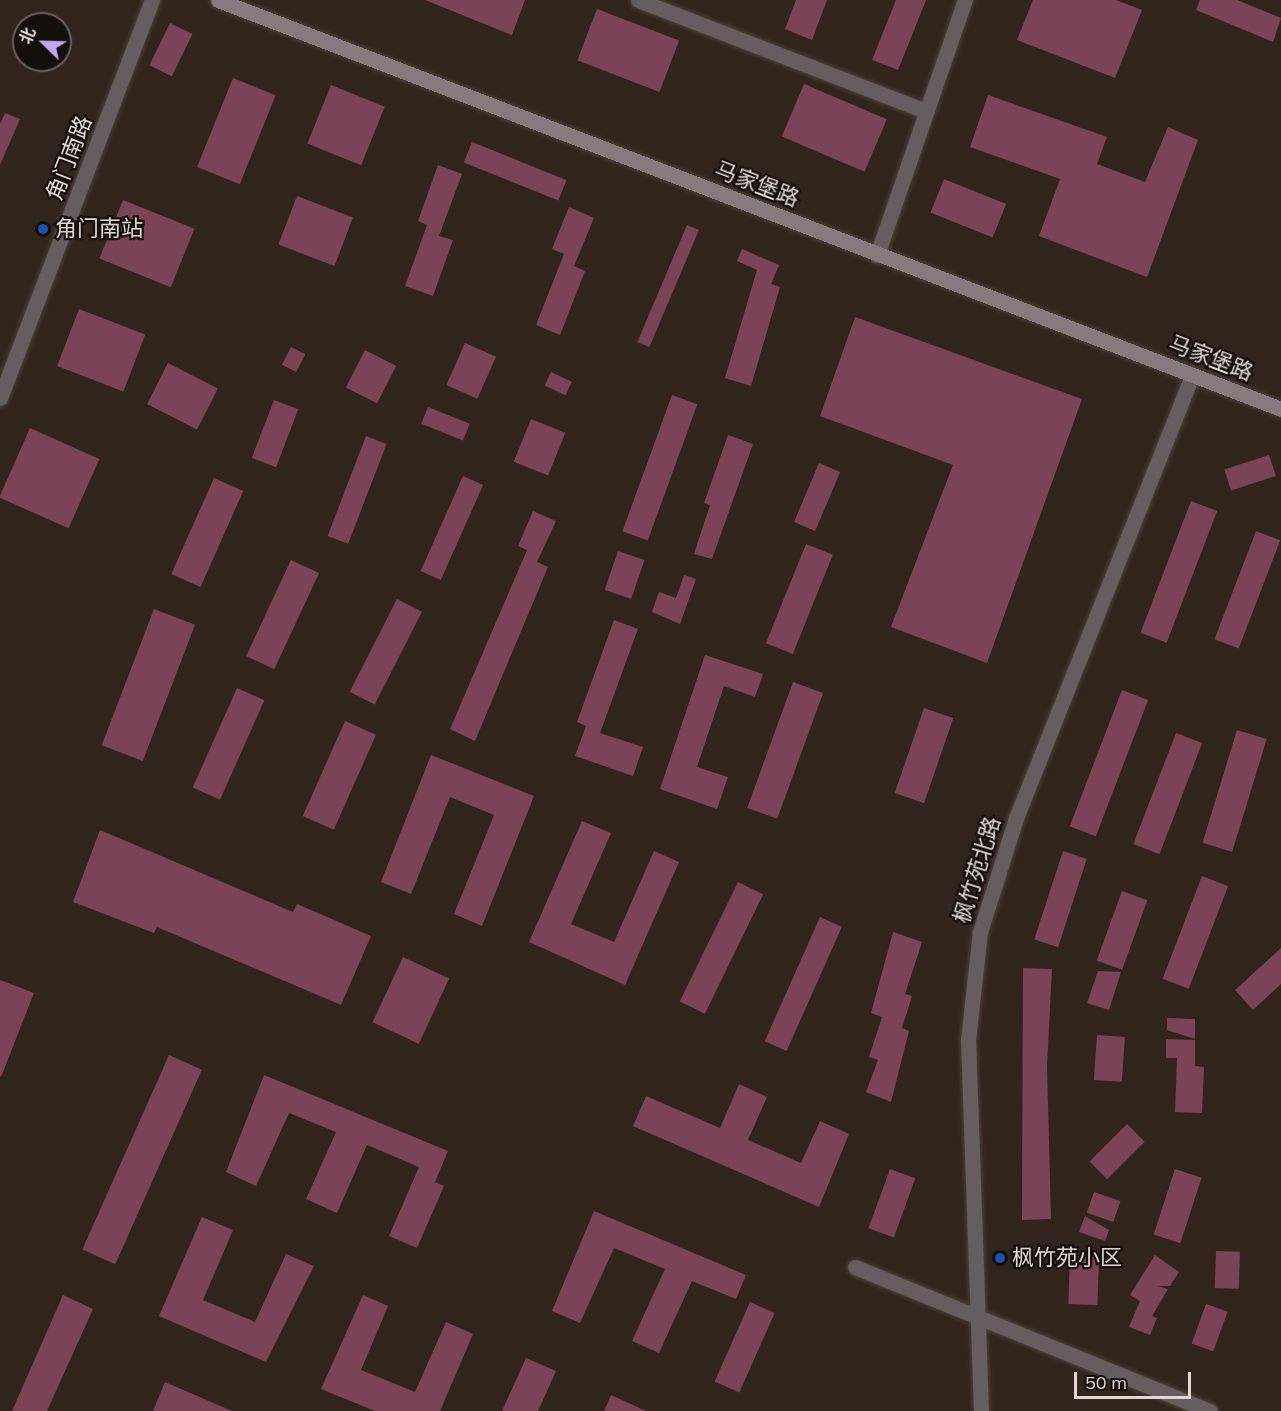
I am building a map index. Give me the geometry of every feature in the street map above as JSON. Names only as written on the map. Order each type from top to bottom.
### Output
[{"type":"main road","name":"马家堡路","points":[[218,0],[1281,409]]},
{"type":"street","name":"角门南路","points":[[0,398],[152,0]]},
{"type":"street","points":[[638,0],[927,111]]},
{"type":"street","points":[[877,255],[965,0]]},
{"type":"street","name":"枫竹苑北路","points":[[981,1411],[968,1040],[980,932],[1016,818],[1192,375]]},
{"type":"street","points":[[855,1267],[978,1320],[1210,1411]]},
{"type":"building","points":[[425,0],[525,0],[512,35]]},
{"type":"building","points":[[796,0],[827,0],[812,40],[785,29]]},
{"type":"building","points":[[896,0],[926,0],[898,70],[872,60]]},
{"type":"building","points":[[1033,0],[1116,0],[1142,10],[1115,78],[1017,40]]},
{"type":"building","points":[[1200,0],[1237,0],[1281,18],[1273,42],[1196,10]]},
{"type":"building","points":[[597,9],[679,41],[659,92],[577,60]]},
{"type":"building","points":[[170,23],[192,34],[172,76],[149,65]]},
{"type":"building","points":[[233,78],[276,95],[240,184],[197,167]]},
{"type":"building","points":[[804,84],[887,119],[865,172],[782,136]]},
{"type":"building","points":[[331,85],[385,107],[361,165],[307,143]]},
{"type":"building","points":[[988,95],[1107,137],[1097,164],[1145,182],[1168,127],[1198,140],[1147,277],[1039,236],[1060,179],[970,147]]},
{"type":"building","points":[[5,113],[20,119],[0,165],[0,124]]},
{"type":"building","points":[[472,142],[567,180],[558,201],[464,162]]},
{"type":"building","points":[[438,165],[462,174],[439,236],[453,240],[433,296],[405,286],[427,225],[418,221]]},
{"type":"building","points":[[944,179],[1006,204],[993,237],[931,212]]},
{"type":"building","points":[[297,196],[353,218],[334,266],[278,245]]},
{"type":"building","points":[[123,200],[194,229],[171,287],[99,258]]},
{"type":"building","points":[[569,207],[594,218],[574,266],[585,271],[560,335],[536,325],[564,254],[552,249]]},
{"type":"building","points":[[687,225],[699,230],[649,347],[637,342]]},
{"type":"building","points":[[742,249],[779,265],[771,284],[780,287],[751,386],[725,378],[757,270],[737,261]]},
{"type":"building","points":[[79,309],[145,334],[123,391],[57,366]]},
{"type":"building","points":[[855,317],[1082,399],[987,663],[891,627],[953,465],[820,416]]},
{"type":"building","points":[[465,343],[496,357],[477,399],[446,385]]},
{"type":"building","points":[[291,347],[305,354],[296,372],[282,365]]},
{"type":"building","points":[[365,350],[396,366],[377,403],[346,387]]},
{"type":"building","points":[[168,363],[218,388],[197,429],[147,404]]},
{"type":"building","points":[[551,372],[572,382],[566,395],[545,386]]},
{"type":"building","points":[[672,395],[697,404],[648,540],[622,531]]},
{"type":"building","points":[[274,400],[298,409],[276,467],[252,458]]},
{"type":"building","points":[[428,407],[470,424],[463,441],[421,424]]},
{"type":"building","points":[[531,419],[565,433],[548,476],[514,462]]},
{"type":"building","points":[[30,428],[99,459],[69,528],[0,498]]},
{"type":"building","points":[[728,435],[753,444],[712,559],[694,554],[710,505],[704,503]]},
{"type":"building","points":[[366,436],[387,444],[348,544],[328,536]]},
{"type":"building","points":[[1269,455],[1276,476],[1231,490],[1224,470]]},
{"type":"building","points":[[819,463],[840,472],[815,531],[794,522]]},
{"type":"building","points":[[463,476],[483,485],[441,580],[421,571]]},
{"type":"building","points":[[214,478],[243,491],[201,587],[171,574]]},
{"type":"building","points":[[1191,501],[1217,511],[1167,643],[1140,633]]},
{"type":"building","points":[[533,511],[556,521],[537,562],[548,567],[475,741],[450,729],[527,550],[518,546]]},
{"type":"building","points":[[1256,531],[1280,540],[1239,649],[1214,639]]},
{"type":"building","points":[[806,544],[833,555],[793,654],[766,643]]},
{"type":"building","points":[[618,551],[644,560],[631,599],[605,590]]},
{"type":"building","points":[[291,560],[319,573],[274,669],[246,656]]},
{"type":"building","points":[[684,575],[696,579],[680,624],[652,612],[659,592],[676,598]]},
{"type":"building","points":[[397,599],[422,612],[375,704],[350,692]]},
{"type":"building","points":[[154,609],[195,625],[143,761],[102,745]]},
{"type":"building","points":[[614,620],[638,629],[600,733],[643,747],[633,776],[575,756],[586,726],[577,722]]},
{"type":"building","points":[[705,655],[763,674],[755,697],[724,686],[697,767],[728,777],[717,809],[660,789]]},
{"type":"building","points":[[793,682],[823,693],[777,819],[747,808]]},
{"type":"building","points":[[237,688],[264,700],[220,800],[193,788]]},
{"type":"building","points":[[1122,690],[1148,700],[1096,836],[1070,826]]},
{"type":"building","points":[[924,708],[953,718],[924,803],[895,793]]},
{"type":"building","points":[[345,721],[376,735],[334,830],[303,816]]},
{"type":"building","points":[[1237,730],[1267,739],[1232,852],[1203,843]]},
{"type":"building","points":[[1176,733],[1202,743],[1159,854],[1133,844]]},
{"type":"building","points":[[431,755],[534,796],[482,926],[454,914],[494,815],[450,797],[411,894],[381,882]]},
{"type":"building","points":[[582,821],[611,833],[571,924],[614,942],[654,851],[679,862],[625,985],[529,942]]},
{"type":"building","points":[[100,830],[293,912],[297,904],[371,936],[341,1005],[157,927],[154,933],[73,902]]},
{"type":"building","points":[[1063,851],[1087,859],[1058,947],[1034,939]]},
{"type":"building","points":[[1202,876],[1228,886],[1189,989],[1163,979]]},
{"type":"building","points":[[738,882],[763,894],[705,1014],[680,1002]]},
{"type":"building","points":[[1122,891],[1147,900],[1122,970],[1097,961]]},
{"type":"building","points":[[820,917],[842,927],[787,1051],[765,1041]]},
{"type":"building","points":[[893,932],[922,942],[905,994],[912,996],[902,1028],[909,1031],[891,1102],[866,1092],[878,1060],[869,1057],[882,1017],[871,1013]]},
{"type":"building","points":[[1281,948],[1281,984],[1253,1010],[1235,990]]},
{"type":"building","points":[[403,957],[449,979],[419,1044],[373,1022]]},
{"type":"building","points":[[1023,968],[1052,969],[1047,1066],[1051,1219],[1022,1220]]},
{"type":"building","points":[[1098,971],[1121,972],[1109,1010],[1087,1003]]},
{"type":"building","points":[[0,980],[34,993],[1,1077],[0,1076]]},
{"type":"building","points":[[1167,1018],[1195,1019],[1195,1039],[1167,1030]]},
{"type":"building","points":[[1097,1035],[1125,1037],[1122,1082],[1094,1080]]},
{"type":"building","points":[[1166,1039],[1195,1040],[1195,1066],[1204,1067],[1202,1113],[1175,1112],[1177,1058],[1166,1058]]},
{"type":"building","points":[[169,1055],[202,1070],[115,1264],[82,1250]]},
{"type":"building","points":[[264,1075],[448,1151],[435,1182],[444,1186],[417,1248],[389,1236],[419,1167],[367,1145],[337,1213],[306,1199],[336,1132],[289,1113],[256,1186],[226,1172]]},
{"type":"building","points":[[739,1084],[767,1097],[748,1140],[801,1163],[820,1121],[849,1134],[819,1207],[633,1126],[646,1096],[720,1128]]},
{"type":"building","points":[[1127,1124],[1145,1142],[1107,1179],[1090,1161]]},
{"type":"building","points":[[890,1169],[915,1178],[894,1237],[868,1228]]},
{"type":"building","points":[[1175,1169],[1202,1178],[1180,1243],[1154,1235]]},
{"type":"building","points":[[1094,1192],[1120,1201],[1113,1222],[1087,1213]]},
{"type":"building","points":[[594,1211],[746,1275],[736,1299],[692,1281],[659,1353],[632,1341],[665,1269],[614,1248],[580,1323],[552,1311]]},
{"type":"building","points":[[1085,1216],[1109,1230],[1105,1241],[1079,1232]]},
{"type":"building","points":[[202,1217],[233,1230],[203,1300],[255,1322],[286,1254],[314,1266],[266,1362],[159,1316]]},
{"type":"building","points":[[1216,1251],[1240,1252],[1239,1289],[1215,1288]]},
{"type":"building","points":[[1155,1255],[1179,1272],[1170,1286],[1158,1286],[1168,1289],[1152,1316],[1157,1318],[1150,1335],[1129,1327],[1140,1301],[1130,1295]]},
{"type":"building","points":[[1070,1256],[1099,1257],[1097,1305],[1068,1304]]},
{"type":"building","points":[[63,1295],[93,1309],[47,1411],[12,1411]]},
{"type":"building","points":[[363,1295],[388,1306],[361,1370],[415,1392],[446,1322],[473,1334],[440,1411],[375,1411],[321,1389]]},
{"type":"building","points":[[750,1302],[775,1313],[739,1392],[715,1381]]},
{"type":"building","points":[[1206,1304],[1228,1312],[1213,1351],[1192,1343]]},
{"type":"building","points":[[526,1358],[556,1371],[538,1411],[502,1411]]},
{"type":"building","points":[[165,1382],[232,1411],[153,1411]]},
{"type":"building","points":[[611,1395],[646,1411],[604,1411]]},
{"type":"place","name":"角门南站","points":[[43,229]]},
{"type":"place","name":"枫竹苑小区","points":[[1000,1258]]}]
